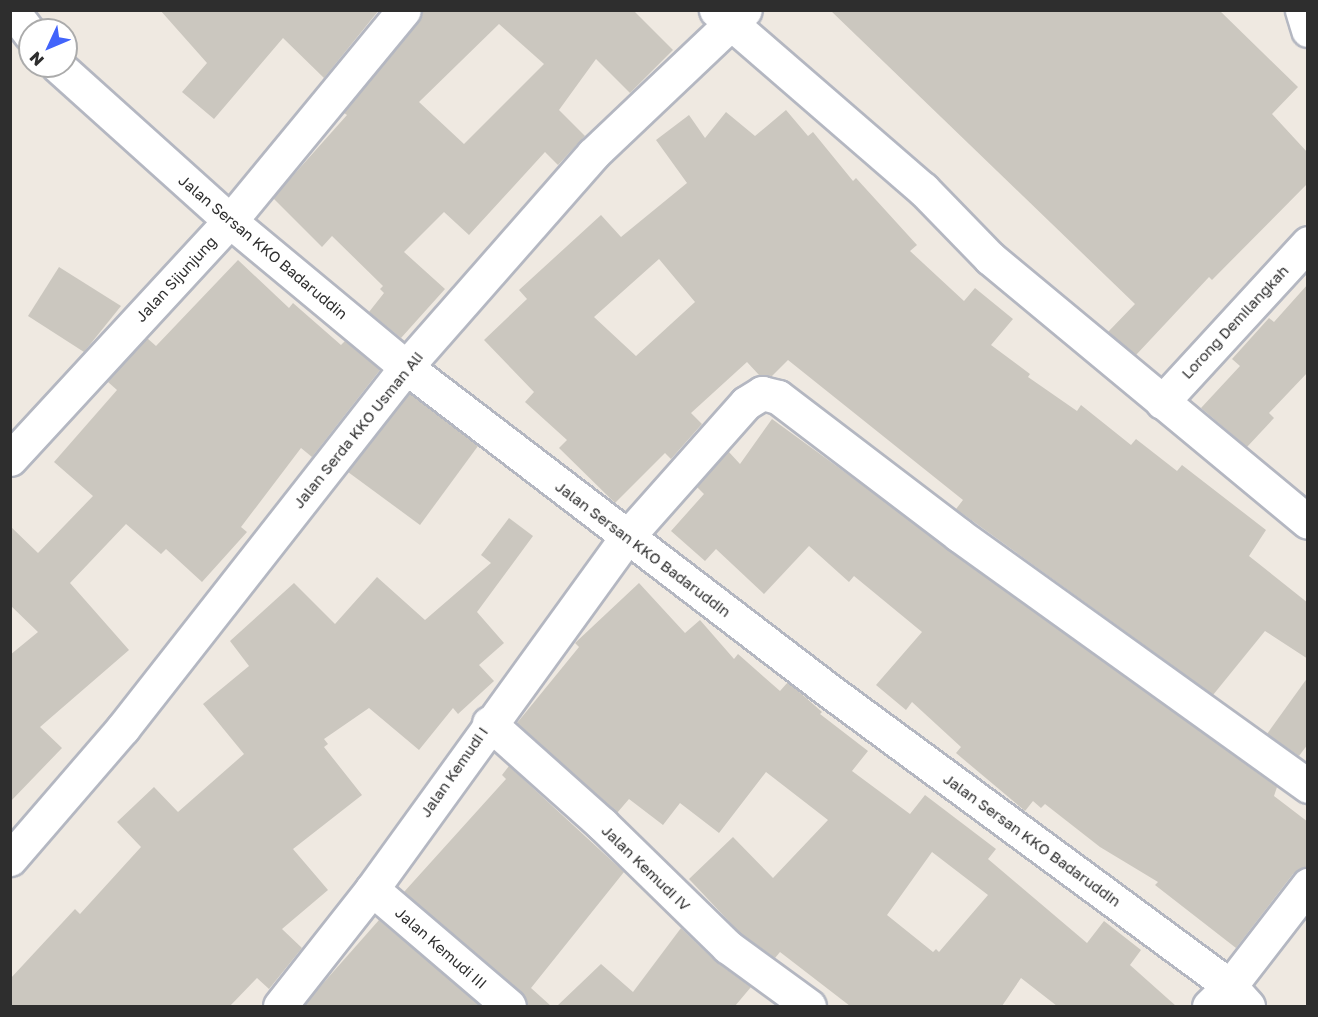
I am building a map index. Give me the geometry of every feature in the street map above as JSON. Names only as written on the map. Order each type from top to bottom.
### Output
[{"type":"street","name":"Jalan Sijunjung","points":[[10,459],[230,221],[404,10]]},
{"type":"street","points":[[1302,10],[1308,30]]},
{"type":"street","points":[[731,15],[923,189],[990,258],[1162,402],[1306,515]]},
{"type":"street","name":"Jalan Serda KKO Usman Ali","points":[[10,859],[123,728],[406,367],[593,154],[731,15]]},
{"type":"street","name":"Jalan Sersan KKO Badaruddin","points":[[71,78],[230,221],[406,367],[1229,1000]]},
{"type":"street","name":"Lorong Demilangkah","points":[[1162,402],[1308,243]]},
{"type":"street","name":"Jalan Kemudi I","points":[[280,1006],[372,889],[489,723],[627,537],[753,397],[771,394],[1308,786]]},
{"type":"street","name":"Jalan Kemudi IV","points":[[489,723],[728,947],[808,1006]]},
{"type":"street","points":[[1229,1000],[1308,885]]},
{"type":"street","name":"Jalan Kemudi III","points":[[372,889],[509,1006]]},
{"type":"building","points":[[160,10],[379,10],[324,78],[283,38],[214,119],[182,92],[207,63]]},
{"type":"building","points":[[422,10],[633,10],[673,50],[630,93],[596,59],[559,110],[585,136],[558,165],[545,152],[469,235],[444,212],[404,252],[445,289],[401,338],[369,312],[384,293],[380,289],[383,286],[332,236],[322,247],[273,198],[347,115],[344,113],[418,22]],"holes":[[[499,24],[544,64],[464,144],[419,102]]]},
{"type":"building","points":[[830,10],[1219,10],[1298,87],[1272,114],[1308,153],[1308,183],[1212,280],[1209,277],[1136,355],[1108,332],[1135,304]]},
{"type":"building","points":[[786,110],[808,136],[813,132],[853,181],[856,178],[917,245],[910,251],[964,301],[975,288],[1013,319],[991,345],[1030,374],[1028,377],[1077,411],[1081,405],[1131,445],[1136,439],[1177,471],[1182,465],[1266,530],[1249,556],[1308,603],[1308,659],[1265,631],[1213,695],[956,509],[963,500],[788,360],[772,376],[759,375],[747,362],[691,413],[702,424],[671,459],[665,453],[615,503],[559,448],[567,440],[525,402],[534,392],[484,340],[527,299],[519,290],[601,215],[621,237],[687,183],[656,140],[689,115],[705,138],[726,112],[755,136]],"holes":[[[659,259],[695,302],[636,356],[594,317]]]},
{"type":"building","points":[[238,260],[289,308],[293,303],[341,345],[345,341],[380,370],[312,457],[301,448],[241,527],[247,532],[202,582],[166,549],[161,554],[126,524],[70,583],[129,650],[40,727],[62,748],[10,802],[10,655],[38,632],[10,605],[10,526],[38,553],[93,496],[54,462],[117,390],[108,382],[116,372],[147,338],[156,346]]},
{"type":"building","points":[[59,267],[121,306],[84,352],[28,316]]},
{"type":"building","points":[[1308,284],[1308,372],[1269,413],[1274,418],[1247,447],[1201,408],[1240,366],[1232,359],[1269,318],[1274,322]]},
{"type":"building","points":[[409,393],[478,446],[420,525],[348,472]]},
{"type":"building","points":[[772,419],[1277,787],[1274,796],[1308,822],[1308,867],[1293,874],[1236,948],[1155,885],[1158,882],[1100,847],[1045,804],[1041,808],[1033,801],[1025,811],[956,753],[961,747],[912,702],[906,710],[876,685],[922,632],[854,576],[849,582],[809,546],[764,594],[716,549],[705,561],[671,531],[704,494],[697,487],[728,451],[740,464]]},
{"type":"building","points":[[509,518],[533,536],[477,612],[504,643],[479,665],[494,681],[458,714],[453,708],[419,750],[369,708],[324,739],[328,744],[324,747],[362,795],[293,849],[328,890],[282,929],[302,948],[269,989],[257,978],[230,1006],[10,1006],[10,979],[75,909],[80,914],[141,847],[117,822],[154,787],[178,812],[244,754],[203,704],[249,666],[230,641],[294,583],[335,624],[377,577],[425,620],[491,563],[481,555]]},
{"type":"building","points":[[639,583],[685,633],[700,620],[734,659],[738,654],[780,691],[788,682],[822,712],[820,714],[868,751],[852,771],[910,814],[925,795],[996,849],[988,859],[1087,943],[1104,921],[1141,950],[1130,965],[1176,1006],[1057,1006],[1021,978],[1002,1006],[850,1006],[780,952],[775,958],[740,933],[689,879],[733,837],[773,878],[828,820],[766,772],[719,833],[680,803],[663,825],[629,799],[617,813],[517,723],[579,647],[575,643]],"holes":[[[932,852],[988,895],[939,952],[936,949],[933,952],[887,915]]]},
{"type":"building","points":[[1308,677],[1308,744],[1299,756],[1267,734]]},
{"type":"building","points":[[509,766],[624,872],[531,988],[551,1006],[527,1006],[521,992],[404,892],[506,779],[502,775]]},
{"type":"building","points":[[379,920],[481,1006],[303,1006]]},
{"type":"building","points":[[681,928],[715,961],[751,987],[735,1006],[557,1006],[601,964],[633,992]]}]
